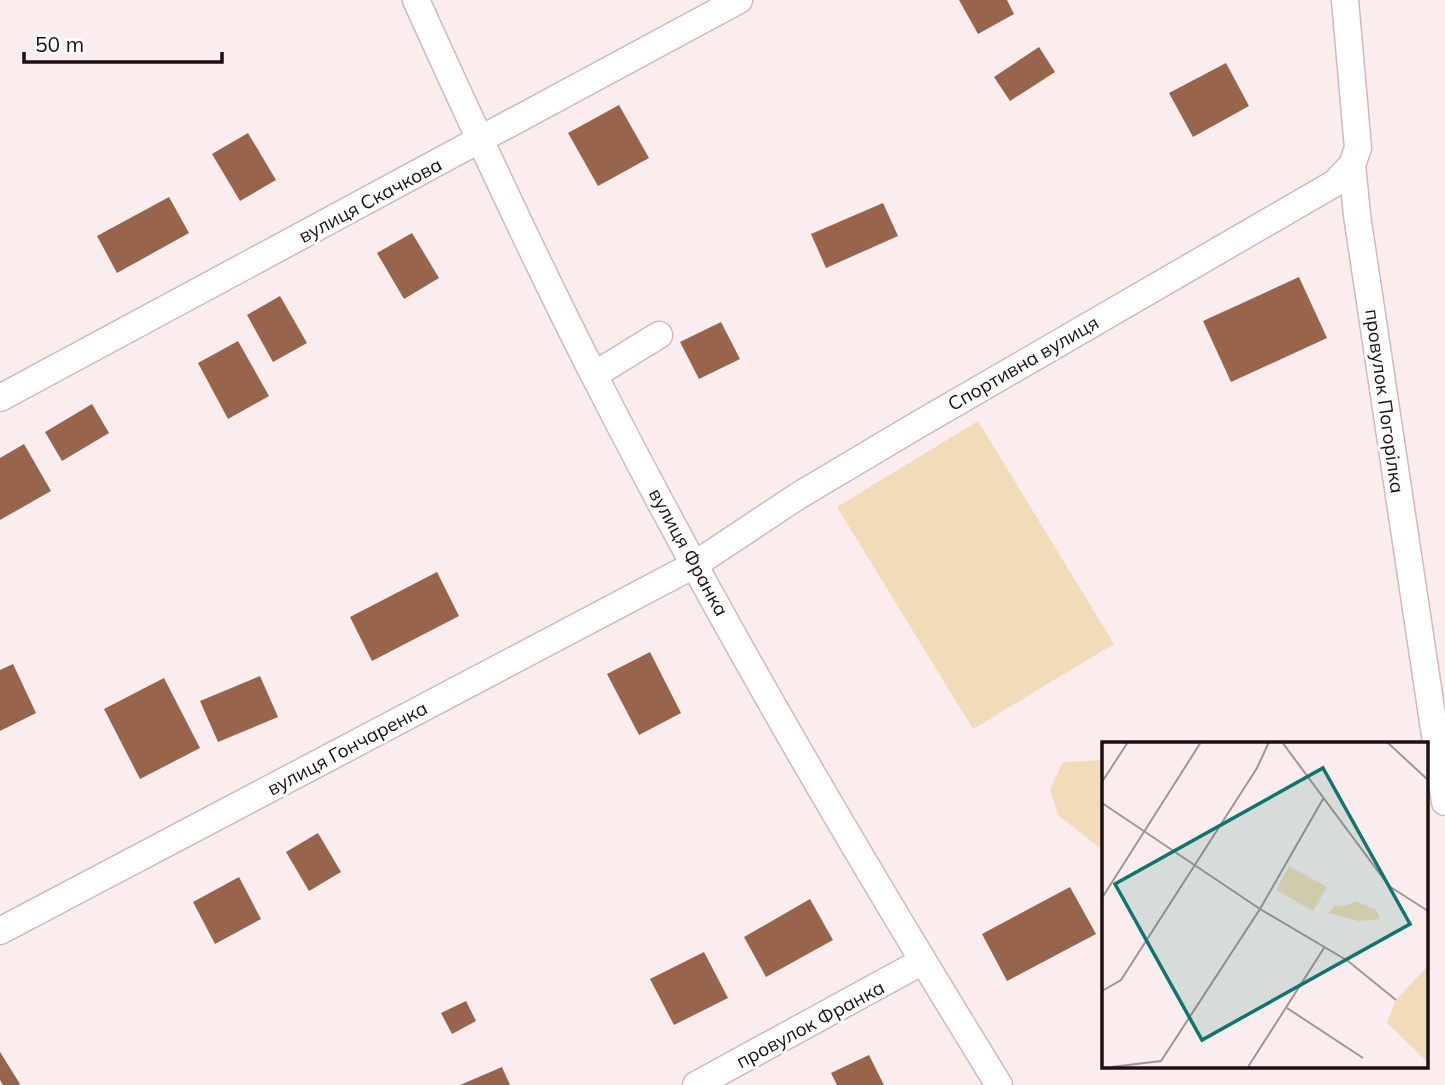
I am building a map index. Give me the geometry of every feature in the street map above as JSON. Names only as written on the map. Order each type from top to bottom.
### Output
[{"type":"street","name":"вулиця Франка","points":[[416,0],[480,142],[594,375],[694,565],[923,961],[999,1085]]},
{"type":"street","name":"вулиця Скачкова","points":[[0,398],[480,142],[739,0]]},
{"type":"street","name":"провулок Погорілка","points":[[1345,0],[1358,148],[1352,165],[1445,802]]},
{"type":"street","name":"Спортивна вулиця","points":[[694,565],[798,496],[1335,183],[1352,165]]},
{"type":"street","points":[[594,375],[659,335]]},
{"type":"street","name":"вулиця Гончаренка","points":[[0,932],[694,565]]},
{"type":"street","name":"провулок Франка","points":[[696,1085],[923,961]]},
{"type":"shaded area","points":[[978,421],[1114,644],[973,729],[837,507]]},
{"type":"shaded area","points":[[1102,760],[1102,849],[1058,815],[1050,789],[1063,762]]},
{"type":"building","points":[[959,0],[1007,0],[1014,14],[978,34]]},
{"type":"building","points":[[1039,47],[1055,72],[1010,101],[994,77]]},
{"type":"building","points":[[1226,63],[1249,106],[1193,137],[1169,93]]},
{"type":"building","points":[[619,105],[649,158],[598,186],[568,133]]},
{"type":"building","points":[[248,133],[276,180],[240,201],[212,154]]},
{"type":"building","points":[[169,197],[189,233],[117,273],[97,236]]},
{"type":"building","points":[[883,203],[898,236],[826,268],[811,234]]},
{"type":"building","points":[[412,233],[439,278],[404,299],[377,253]]},
{"type":"building","points":[[1299,277],[1327,338],[1231,382],[1203,321]]},
{"type":"building","points":[[280,296],[307,343],[273,362],[247,315]]},
{"type":"building","points":[[721,322],[740,359],[699,379],[680,342]]},
{"type":"building","points":[[238,341],[269,396],[228,419],[198,363]]},
{"type":"building","points":[[92,404],[109,433],[62,461],[45,432]]},
{"type":"building","points":[[24,444],[51,491],[0,520],[0,458]]},
{"type":"building","points":[[437,572],[459,616],[372,661],[350,617]]},
{"type":"building","points":[[650,652],[681,713],[639,735],[607,674]]},
{"type":"building","points":[[13,664],[36,713],[0,731],[0,670]]},
{"type":"building","points":[[260,676],[278,717],[218,742],[200,701]]},
{"type":"building","points":[[164,678],[200,748],[140,779],[104,709]]},
{"type":"building","points":[[318,833],[341,872],[309,891],[286,852]]},
{"type":"building","points":[[239,877],[261,919],[215,944],[193,902]]},
{"type":"building","points":[[1070,887],[1096,934],[1007,981],[982,934]]},
{"type":"building","points":[[810,899],[833,940],[766,977],[744,937]]},
{"type":"building","points":[[704,952],[728,998],[674,1025],[650,979]]},
{"type":"building","points":[[466,1001],[476,1021],[452,1034],[441,1013]]},
{"type":"building","points":[[0,1052],[20,1084],[3,1085],[0,1080]]},
{"type":"building","points":[[869,1055],[884,1085],[837,1085],[831,1073]]},
{"type":"building","points":[[502,1067],[510,1085],[460,1085]]}]
